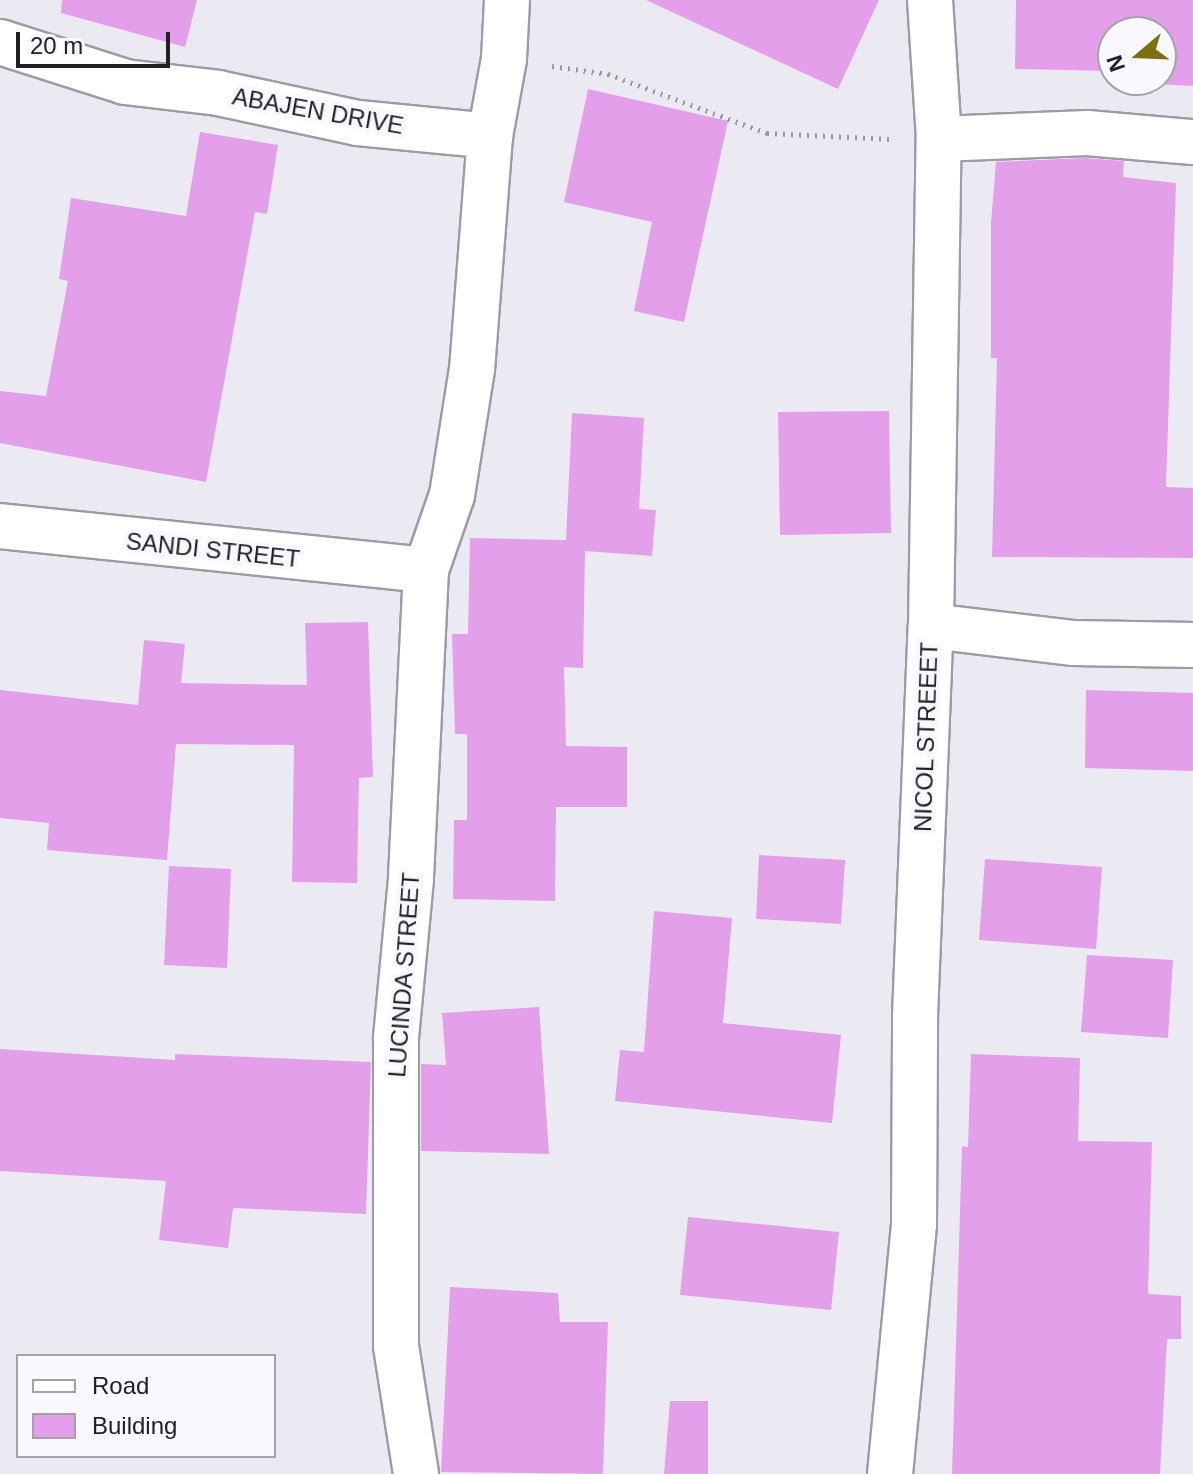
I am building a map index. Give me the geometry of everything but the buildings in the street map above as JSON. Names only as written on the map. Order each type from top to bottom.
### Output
[{"type":"street","points":[[426,570],[452,495],[472,369],[490,136],[504,59],[507,0]]},
{"type":"street","name":"NICOL STREEET","points":[[890,1474],[914,1224],[915,1016],[931,626],[939,139],[930,0]]},
{"type":"street","name":"ABAJEN DRIVE","points":[[0,42],[125,82],[218,93],[358,123],[490,136]]},
{"type":"street","points":[[939,139],[1087,133],[1193,142]]},
{"type":"street","name":"SANDI STREET","points":[[0,526],[426,570]]},
{"type":"street","name":"LUCINDA STREET","points":[[416,1474],[396,1346],[396,1039],[411,879],[426,570]]},
{"type":"street","points":[[931,626],[1074,643],[1193,645]]},
{"type":"path","points":[[504,59],[608,74],[767,133],[861,139]]}]
